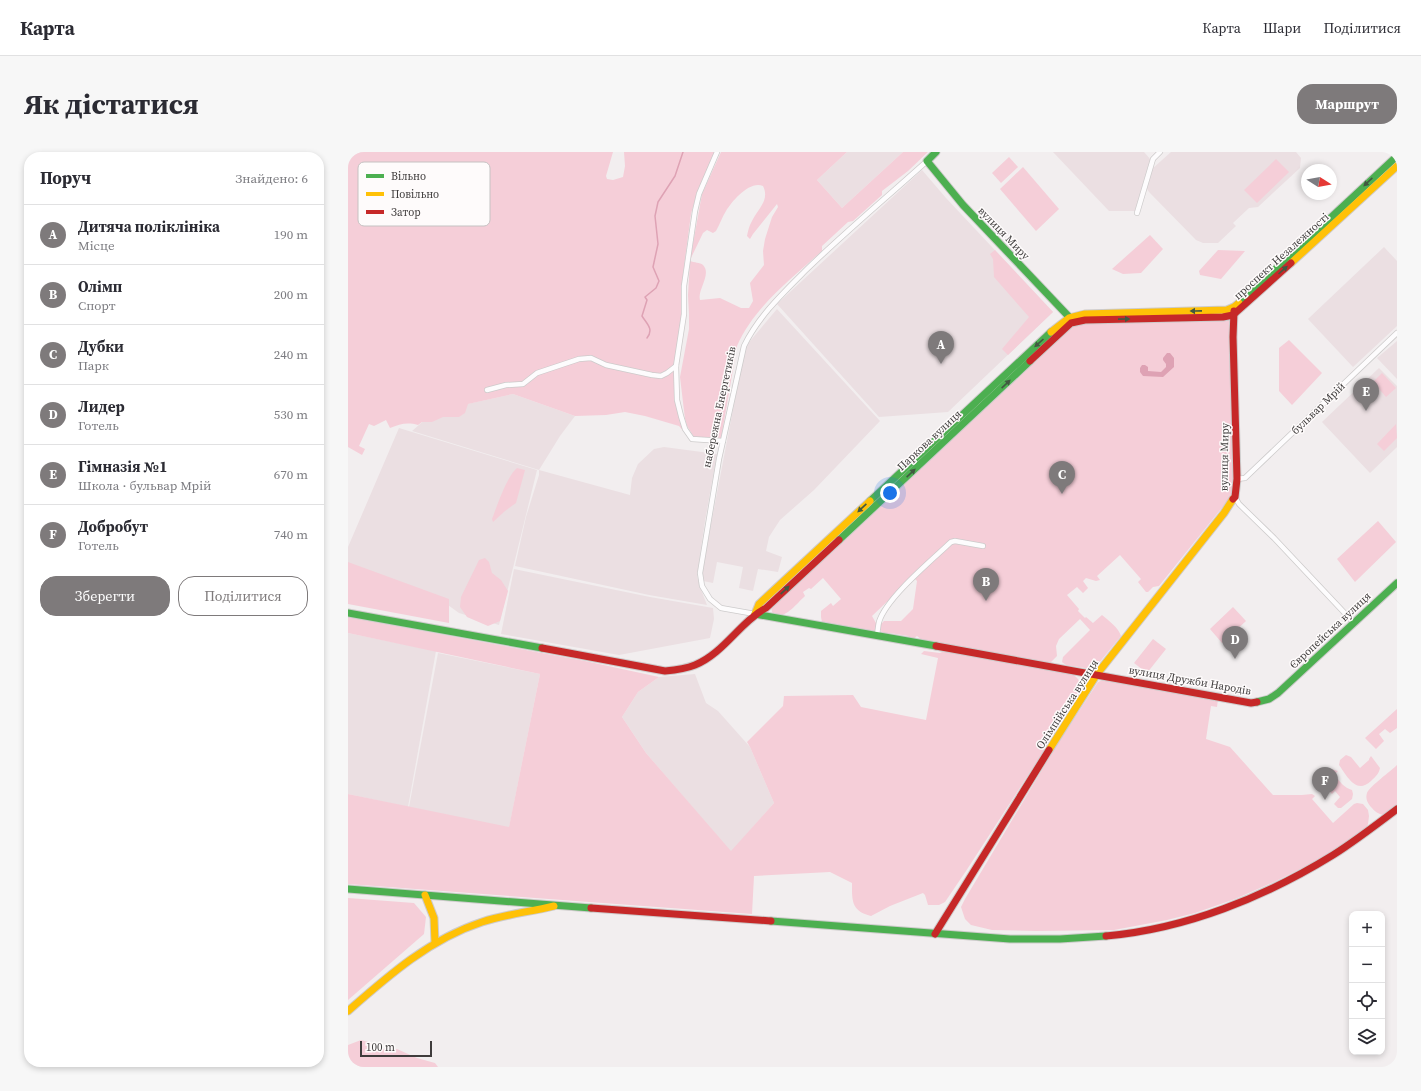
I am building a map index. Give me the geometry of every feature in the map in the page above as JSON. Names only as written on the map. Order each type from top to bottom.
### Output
[{"type":"street","points":[[718,152],[699,194],[694,211],[684,286],[684,314],[676,366],[677,400],[685,430],[692,439],[722,442]]},
{"type":"street","name":"набережна Енергетиків","points":[[754,614],[721,608],[710,599],[702,586],[700,573],[722,442],[744,346],[749,336],[774,301],[853,226],[936,152]]},
{"type":"street","points":[[1137,213],[1153,159],[1160,152]]},
{"type":"street","name":"проспект Незалежності","points":[[1234,307],[1397,156]]},
{"type":"street","name":"вулиця Миру","points":[[927,161],[963,205],[1072,320]]},
{"type":"street","name":"проспект Незалежності","points":[[1233,315],[1397,166]]},
{"type":"street","points":[[1072,320],[1085,314],[1227,310],[1234,307]]},
{"type":"street","name":"вулиця Миру","points":[[1234,307],[1233,337],[1237,478],[1235,497],[1239,504],[1274,538],[1354,623]]},
{"type":"street","points":[[1072,320],[1223,317],[1233,315]]},
{"type":"street","name":"Паркова вулиця","points":[[348,613],[665,671],[683,669],[697,664],[713,654],[754,614],[760,604],[1014,366],[1072,320]]},
{"type":"street","name":"бульвар Мрій","points":[[1237,478],[1245,478],[1397,333]]},
{"type":"street","points":[[487,390],[506,385],[523,384],[537,373],[579,359],[591,358],[606,365],[661,376],[676,366]]},
{"type":"street","name":"Олімпійська вулиця","points":[[935,934],[1097,674],[1235,497]]},
{"type":"street","points":[[877,634],[879,621],[890,602],[951,542],[955,541],[983,546]]},
{"type":"street","name":"Європейська вулиця","points":[[1278,693],[1397,583]]},
{"type":"street","points":[[754,614],[877,634],[1097,674]]},
{"type":"street","name":"вулиця Дружби Народів","points":[[1097,674],[1252,703],[1269,699],[1278,693]]},
{"type":"street","points":[[348,889],[1014,940],[1064,940],[1126,934],[1182,922],[1248,898],[1303,873],[1350,845],[1397,809]]},
{"type":"street","points":[[425,895],[431,906],[436,921],[435,943]]},
{"type":"street","points":[[348,1011],[381,981],[435,943],[455,932],[483,921],[560,905]]},
{"type":"shaded area","points":[[348,152],[613,152],[606,176],[607,179],[613,180],[623,177],[625,166],[624,152],[715,152],[697,193],[691,214],[682,285],[683,306],[678,357],[678,403],[686,434],[679,426],[645,416],[625,412],[606,415],[575,416],[513,394],[468,404],[465,413],[459,417],[443,417],[432,422],[422,422],[418,425],[404,424],[390,428],[386,420],[374,426],[369,424],[359,446],[365,449],[362,455],[348,447]]},
{"type":"shaded area","points":[[721,152],[847,152],[817,180],[842,208],[903,152],[928,152],[908,171],[882,191],[882,195],[853,221],[848,222],[822,246],[822,251],[774,294],[753,319],[737,346],[721,439],[694,437],[687,426],[685,419],[680,377],[689,329],[688,295],[690,261],[702,264],[705,269],[706,273],[700,292],[700,300],[720,298],[741,308],[749,308],[753,301],[750,283],[764,265],[763,251],[765,239],[772,217],[778,207],[777,204],[750,239],[747,236],[749,227],[764,200],[765,191],[763,186],[758,185],[742,192],[723,216],[716,231],[713,233],[707,230],[703,233],[690,260],[702,194]]},
{"type":"shaded area","points":[[847,152],[903,152],[842,208],[817,180]]},
{"type":"shaded area","points":[[1053,152],[1144,152],[1151,160],[1135,211],[1109,211]]},
{"type":"shaded area","points":[[1171,152],[1296,152],[1301,158],[1300,168],[1258,207],[1249,208],[1233,223],[1236,226],[1218,243],[1203,243],[1196,240],[1147,189],[1147,184],[1152,169]]},
{"type":"shaded area","points":[[1009,157],[1018,167],[1001,183],[992,173]]},
{"type":"shaded area","points":[[1276,159],[1289,172],[1257,203],[1244,190]]},
{"type":"shaded area","points":[[1023,167],[1059,209],[1036,231],[1000,189]]},
{"type":"shaded area","points":[[922,170],[946,198],[1053,312],[948,412],[879,417],[777,304]]},
{"type":"shaded area","points":[[1150,235],[1163,249],[1141,273],[1123,274],[1112,269]]},
{"type":"shaded area","points":[[1384,247],[1397,261],[1397,326],[1353,367],[1308,319]]},
{"type":"shaded area","points":[[995,250],[1053,312],[1008,355],[1002,349],[1029,317],[994,277],[993,259],[990,254]]},
{"type":"shaded area","points":[[1218,250],[1245,251],[1221,279],[1200,275],[1199,271]]},
{"type":"shaded area","points":[[777,309],[880,421],[814,490],[780,520],[769,537],[766,551],[782,557],[778,572],[758,569],[753,591],[739,588],[743,567],[717,562],[713,583],[703,581],[703,566],[745,347]]},
{"type":"shaded area","points":[[1230,318],[1234,481],[1232,492],[1229,499],[1159,586],[1153,587],[1146,592],[1138,582],[1141,579],[1120,555],[1097,576],[1100,580],[1096,581],[1086,578],[1083,581],[1088,588],[1083,593],[1077,587],[1067,595],[1085,618],[1086,617],[1093,623],[1102,615],[1116,627],[1120,633],[1121,636],[1094,669],[1066,665],[1062,662],[1063,657],[1090,630],[1080,619],[1059,639],[1056,646],[1057,656],[1050,663],[923,641],[917,636],[913,639],[908,636],[890,633],[887,635],[883,634],[880,629],[881,624],[884,621],[901,621],[913,609],[917,581],[913,577],[872,616],[877,625],[874,632],[822,622],[821,611],[831,603],[833,606],[841,599],[823,578],[811,589],[809,588],[803,592],[805,596],[790,611],[781,615],[776,615],[772,612],[771,606],[1072,326],[1081,323]]},
{"type":"shaded area","points":[[1289,340],[1322,373],[1292,405],[1279,391],[1279,348]]},
{"type":"shaded area","points":[[1397,341],[1397,379],[1377,358]]},
{"type":"shaded area","points":[[1167,353],[1170,353],[1174,358],[1174,367],[1163,377],[1143,376],[1140,372],[1142,365],[1148,367],[1148,371],[1161,372],[1166,367],[1163,358]]},
{"type":"shaded area","points":[[1379,368],[1397,386],[1397,447],[1370,473],[1322,422]]},
{"type":"shaded area","points":[[1382,373],[1396,388],[1386,397],[1373,382]]},
{"type":"shaded area","points":[[513,394],[575,416],[560,436],[539,470],[412,431],[435,411]]},
{"type":"shaded area","points":[[1396,424],[1397,438],[1384,451],[1377,444]]},
{"type":"shaded area","points":[[399,428],[537,470],[499,625],[459,613],[441,600],[348,569],[348,547]]},
{"type":"shaded area","points":[[664,447],[717,454],[697,576],[707,605],[649,595],[515,566],[526,517],[539,475],[539,470],[630,495],[632,478],[638,464],[654,449]]},
{"type":"shaded area","points":[[517,468],[525,470],[516,503],[493,522],[492,519],[503,492],[513,472]]},
{"type":"shaded area","points":[[1378,521],[1396,542],[1355,582],[1337,559]]},
{"type":"shaded area","points":[[485,558],[489,562],[492,573],[501,580],[508,591],[500,621],[488,626],[467,617],[460,607],[461,597],[479,560]]},
{"type":"shaded area","points":[[348,562],[449,599],[449,623],[348,604]]},
{"type":"shaded area","points":[[514,569],[650,597],[713,608],[714,619],[710,638],[619,655],[501,634]]},
{"type":"shaded area","points":[[1233,607],[1246,621],[1222,643],[1210,629]]},
{"type":"shaded area","points":[[348,617],[585,661],[659,677],[638,692],[622,717],[646,753],[731,851],[774,803],[747,742],[783,706],[784,696],[853,695],[861,707],[926,720],[938,658],[921,654],[924,651],[940,653],[944,651],[1070,673],[1080,682],[1081,691],[1080,695],[966,871],[945,902],[939,905],[928,905],[923,893],[890,906],[871,916],[864,914],[856,908],[854,904],[852,883],[830,872],[754,876],[752,914],[348,884],[348,794],[509,827],[540,674],[348,633]]},
{"type":"shaded area","points":[[348,633],[436,651],[408,807],[348,794]]},
{"type":"shaded area","points":[[1153,639],[1166,649],[1147,673],[1134,663]]},
{"type":"shaded area","points":[[438,653],[540,674],[509,828],[409,807]]},
{"type":"shaded area","points":[[695,674],[706,703],[718,711],[750,747],[774,803],[731,852],[646,753],[622,717],[638,692],[659,677]]},
{"type":"shaded area","points":[[1103,680],[1218,699],[1217,707],[1211,706],[1206,739],[1230,747],[1273,795],[1312,794],[1315,796],[1312,799],[1333,823],[1354,804],[1363,804],[1368,810],[1369,816],[1365,831],[1329,855],[1274,882],[1235,899],[1195,913],[1167,920],[1114,930],[992,930],[971,925],[965,919],[961,907],[965,899],[1055,748],[1098,682]]},
{"type":"shaded area","points":[[1397,709],[1397,728],[1390,733],[1385,729],[1379,734],[1384,741],[1376,749],[1365,738]]},
{"type":"shaded area","points":[[1346,755],[1351,757],[1360,768],[1369,760],[1371,756],[1380,768],[1379,772],[1366,785],[1356,785],[1349,779],[1339,765],[1340,760]]},
{"type":"shaded area","points":[[1397,765],[1397,805],[1385,815],[1378,813],[1369,805],[1366,795],[1376,783]]},
{"type":"shaded area","points":[[1331,769],[1338,771],[1335,774],[1338,779],[1344,786],[1352,790],[1352,799],[1341,808],[1338,808],[1334,804],[1340,797],[1335,791],[1332,794],[1323,784],[1323,776]]},
{"type":"shaded area","points":[[348,898],[414,903],[426,917],[424,934],[348,1000]]},
{"type":"shaded area","points":[[361,1040],[383,1049],[397,1049],[417,1058],[435,1063],[438,1067],[348,1067],[348,1045]]},
{"type":"waterway","points":[[647,338],[650,329],[642,316],[647,300],[645,297],[656,288],[659,281],[653,267],[658,244],[655,216],[658,202],[675,176],[683,152]]},
{"type":"traffic: fast","points":[[936,152],[927,161],[963,205],[1072,320]]},
{"type":"traffic: fast","points":[[1239,303],[1397,156]]},
{"type":"traffic: fast","points":[[870,501],[1051,332]]},
{"type":"traffic: fast","points":[[839,540],[1030,361]]},
{"type":"traffic: fast","points":[[1257,702],[1269,699],[1278,693],[1397,583]]},
{"type":"traffic: fast","points":[[348,613],[542,648]]},
{"type":"traffic: fast","points":[[755,614],[936,646]]},
{"type":"traffic: fast","points":[[348,889],[591,908]]},
{"type":"traffic: fast","points":[[771,921],[1010,939],[1060,939],[1106,936]]},
{"type":"traffic: slow","points":[[1291,263],[1397,166]]},
{"type":"traffic: slow","points":[[1051,332],[1069,318],[1085,314],[1227,310],[1239,303]]},
{"type":"traffic: slow","points":[[1049,750],[1097,674],[1224,513],[1233,499]]},
{"type":"traffic: slow","points":[[755,614],[759,604],[870,501]]},
{"type":"traffic: slow","points":[[425,895],[434,918],[435,943]]},
{"type":"traffic: slow","points":[[348,1011],[411,959],[445,938],[463,929],[491,919],[554,906]]},
{"type":"traffic: jam","points":[[1030,361],[1071,323],[1085,320],[1223,317],[1233,315],[1291,263]]},
{"type":"traffic: jam","points":[[1233,499],[1235,497],[1237,479],[1233,337],[1234,311]]},
{"type":"traffic: jam","points":[[542,648],[665,671],[695,665],[715,653],[748,621],[766,608],[839,540]]},
{"type":"traffic: jam","points":[[936,646],[1251,703],[1257,702]]},
{"type":"traffic: jam","points":[[935,934],[1049,750]]},
{"type":"traffic: jam","points":[[1106,936],[1166,926],[1224,909],[1252,897],[1280,884],[1333,855],[1397,809]]},
{"type":"traffic: jam","points":[[591,908],[771,921]]},
{"type":"place","name":"Дитяча поліклініка","points":[[941,364]]},
{"type":"place","name":"Гімназія №1","points":[[1366,411]]},
{"type":"place","name":"Дубки","points":[[1062,494]]},
{"type":"place","name":"Олімп","points":[[986,601]]},
{"type":"place","name":"Лидер","points":[[1235,659]]},
{"type":"place","name":"Добробут","points":[[1325,800]]}]
